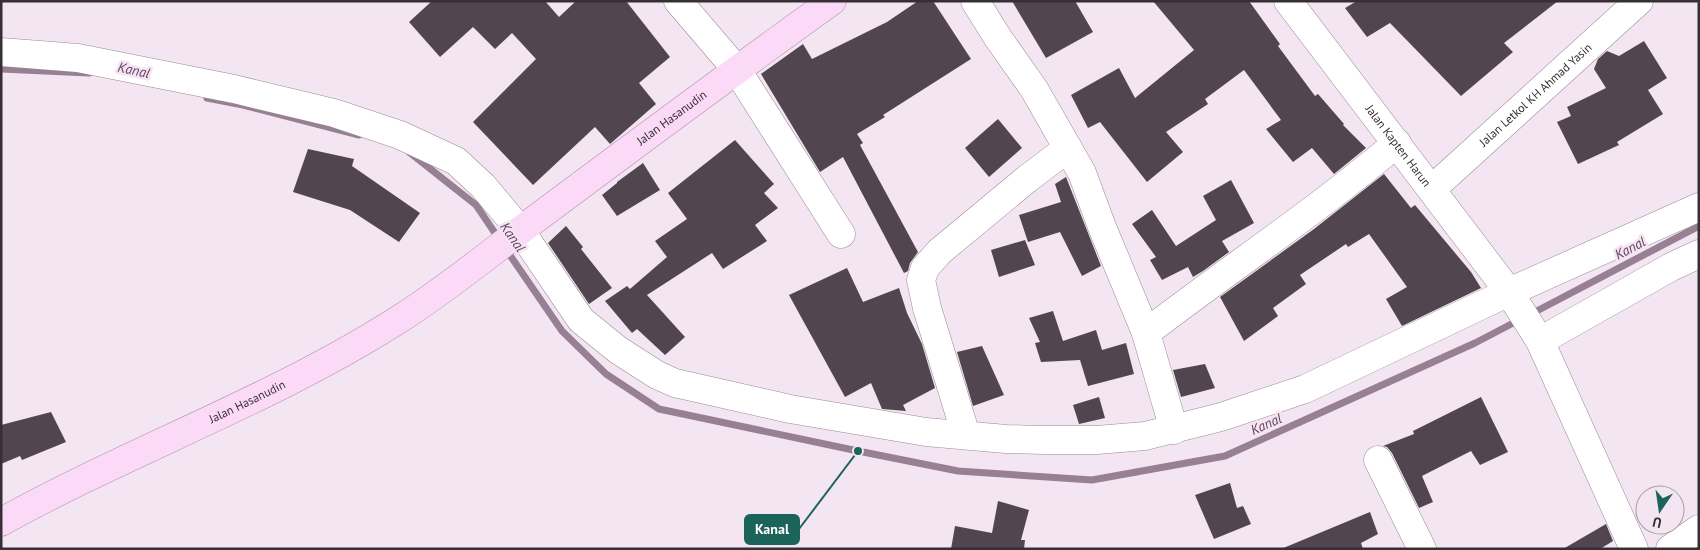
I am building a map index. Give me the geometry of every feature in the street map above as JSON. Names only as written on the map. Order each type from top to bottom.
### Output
[{"type":"main road","name":"Jalan Hasanudin","points":[[1,522],[54,493],[279,388],[400,319],[832,1]]},
{"type":"street","points":[[678,1],[737,70],[841,234]]},
{"type":"street","points":[[975,1],[998,38],[1034,89],[1082,173],[1146,333],[1174,430]]},
{"type":"street","name":"Jalan Kapten Harun","points":[[1288,1],[1511,295],[1537,336],[1634,549]]},
{"type":"street","name":"Jalan Letkol KH Ahmad Yasin","points":[[1432,189],[1639,1]]},
{"type":"street","points":[[1,52],[78,58],[234,89],[334,113],[400,135],[456,161],[483,186],[581,320],[618,350],[657,375],[675,383],[790,409],[926,432],[966,436],[1006,439],[1096,440],[1145,436],[1221,417],[1305,389],[1511,295],[1699,206]]},
{"type":"street","points":[[1146,333],[1217,278],[1349,183],[1397,143]]},
{"type":"street","points":[[966,436],[927,308],[921,280],[925,268],[947,246],[1068,148]]},
{"type":"street","points":[[1537,336],[1699,254]]},
{"type":"street","points":[[1378,460],[1422,549]]},
{"type":"street","points":[[1670,549],[1699,529]]},
{"type":"building","points":[[432,1],[545,1],[559,17],[576,1],[626,1],[670,57],[639,83],[656,104],[610,144],[595,127],[533,185],[473,122],[536,59],[512,33],[495,49],[473,27],[440,57],[409,22]]},
{"type":"building","points":[[918,1],[933,1],[971,59],[883,115],[885,117],[857,134],[863,143],[860,145],[918,252],[910,263],[908,271],[904,273],[843,157],[820,172],[761,74],[803,44],[812,59],[887,22]]},
{"type":"building","points":[[1012,1],[1075,1],[1093,32],[1046,58]]},
{"type":"building","points":[[1153,1],[1249,1],[1280,44],[1278,46],[1315,96],[1318,94],[1343,125],[1366,148],[1334,174],[1312,148],[1293,162],[1266,129],[1281,120],[1244,70],[1205,99],[1208,104],[1166,132],[1183,152],[1147,182],[1100,122],[1088,128],[1071,95],[1119,68],[1135,98],[1194,50]]},
{"type":"building","points":[[1357,1],[1558,1],[1504,43],[1513,52],[1461,96],[1390,23],[1367,37],[1345,8]]},
{"type":"building","points":[[1644,41],[1667,78],[1648,90],[1663,114],[1617,142],[1619,145],[1578,164],[1557,122],[1571,116],[1567,107],[1606,88],[1594,69],[1598,59],[1607,51],[1619,56]]},
{"type":"building","points":[[998,119],[1022,148],[989,177],[965,148]]},
{"type":"building","points":[[735,140],[774,184],[764,193],[778,208],[755,225],[767,241],[723,269],[712,253],[647,295],[685,337],[665,355],[637,329],[632,333],[605,301],[627,286],[630,289],[667,257],[655,241],[687,219],[668,193]]},
{"type":"building","points":[[308,149],[354,159],[352,166],[420,213],[399,242],[350,210],[293,192]]},
{"type":"building","points":[[643,163],[660,190],[617,216],[602,195]]},
{"type":"building","points":[[1384,174],[1411,208],[1415,205],[1471,272],[1481,288],[1402,326],[1386,299],[1407,287],[1369,234],[1348,247],[1346,244],[1300,275],[1306,284],[1273,308],[1278,316],[1244,341],[1220,297],[1314,229]]},
{"type":"building","points":[[1066,177],[1101,266],[1082,276],[1060,232],[1028,242],[1019,215],[1061,202],[1055,184]]},
{"type":"building","points":[[1231,180],[1254,223],[1222,241],[1229,252],[1203,271],[1193,277],[1188,267],[1162,280],[1150,260],[1156,257],[1132,224],[1152,210],[1176,246],[1216,220],[1203,196]]},
{"type":"building","points":[[566,226],[583,247],[581,249],[612,288],[589,304],[548,243]]},
{"type":"building","points":[[1025,240],[1035,265],[999,277],[991,250]]},
{"type":"building","points":[[847,268],[863,302],[899,288],[907,313],[922,344],[935,388],[903,405],[906,411],[882,409],[871,383],[845,397],[789,295]]},
{"type":"building","points":[[1053,311],[1063,341],[1096,330],[1102,350],[1126,343],[1134,374],[1088,386],[1080,360],[1041,362],[1035,343],[1040,342],[1029,318]]},
{"type":"building","points":[[982,346],[1004,395],[973,406],[957,352]]},
{"type":"building","points":[[1205,364],[1215,388],[1181,397],[1173,370]]},
{"type":"building","points":[[1099,397],[1105,418],[1079,424],[1073,405]]},
{"type":"building","points":[[1481,397],[1508,452],[1480,465],[1471,451],[1422,476],[1433,502],[1419,508],[1392,453],[1387,447],[1383,446],[1414,434],[1413,431]]},
{"type":"building","points":[[51,412],[66,442],[22,460],[20,456],[1,464],[1,425]]},
{"type":"building","points":[[1230,483],[1237,508],[1243,506],[1251,524],[1214,539],[1195,495]]},
{"type":"building","points":[[998,501],[1029,510],[1021,540],[1025,540],[1024,549],[951,549],[955,526],[992,533]]},
{"type":"building","points":[[1370,512],[1378,534],[1361,543],[1363,549],[1281,549]]},
{"type":"building","points":[[1606,524],[1613,541],[1600,549],[1563,549]]},
{"type":"waterway","name":"Kanal","points":[[1,69],[89,73]]},
{"type":"waterway","name":"Kanal","points":[[207,98],[243,105],[359,135]]},
{"type":"waterway","name":"Kanal","points":[[409,152],[476,205],[499,239]]},
{"type":"waterway","name":"Kanal","points":[[1531,314],[1699,226]]},
{"type":"waterway","name":"Kanal","points":[[505,248],[562,331],[606,374],[659,409],[958,471],[1092,480],[1225,456],[1475,343],[1519,320]]},
{"type":"place","name":"Kanal","points":[[858,451]]}]
